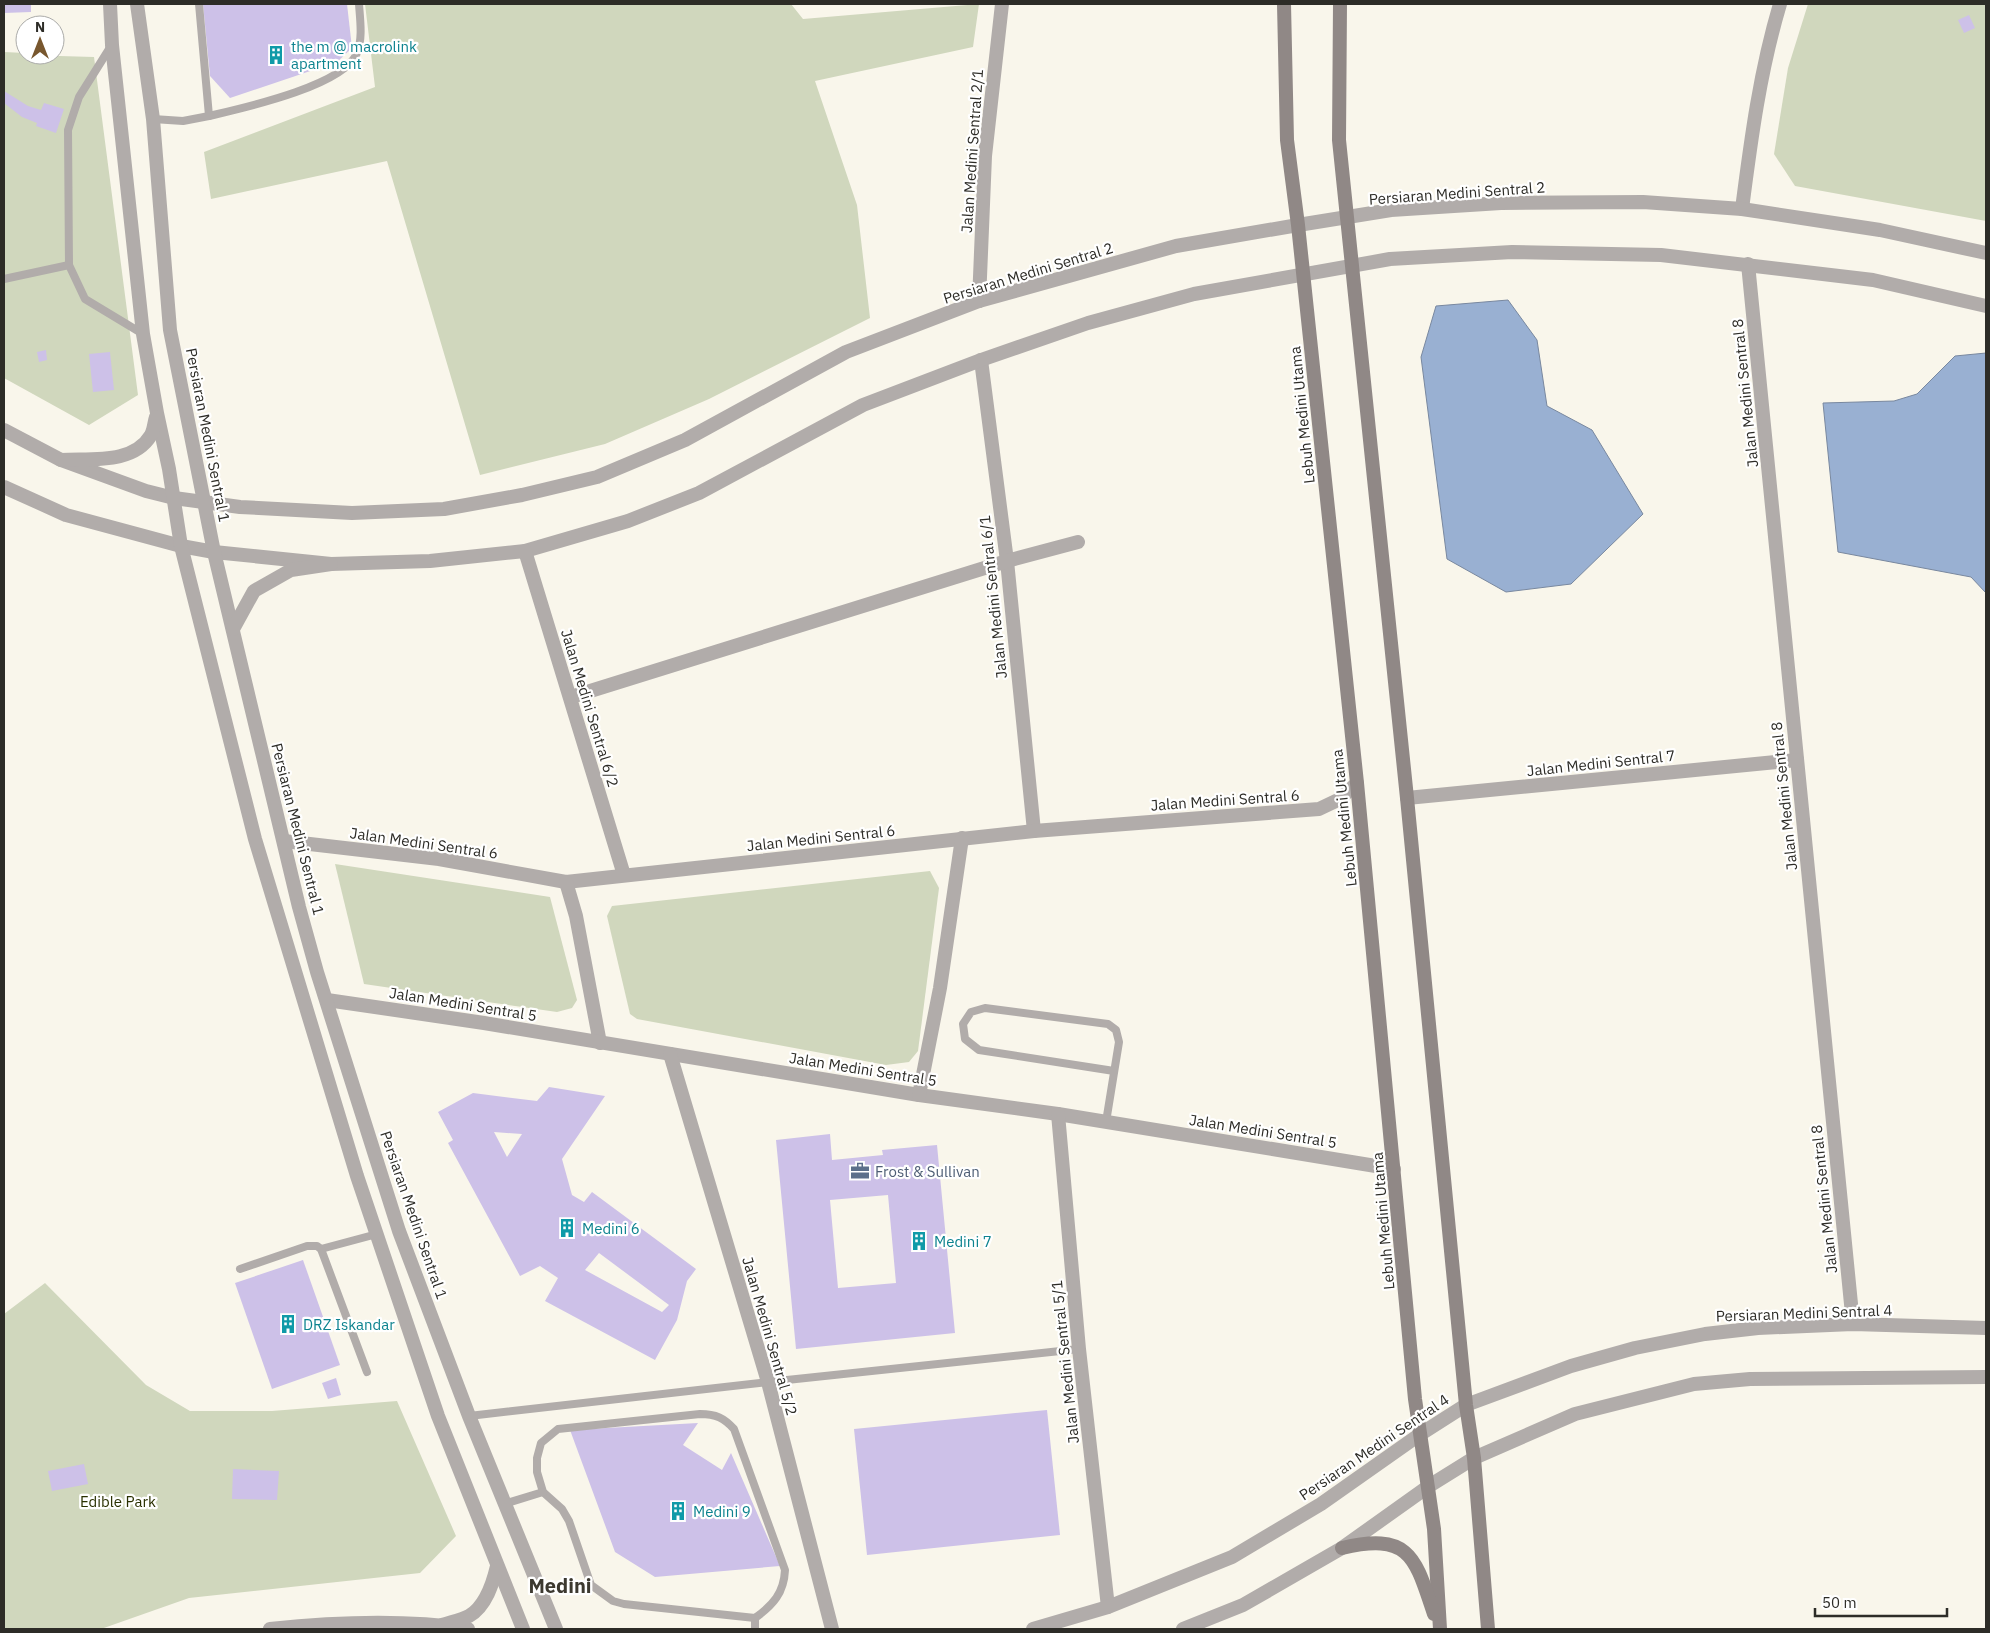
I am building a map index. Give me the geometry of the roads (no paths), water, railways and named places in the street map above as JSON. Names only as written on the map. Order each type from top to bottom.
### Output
[{"type":"main road","name":"Lebuh Medini Utama","points":[[1284,4],[1287,140],[1298,225],[1356,783],[1419,1434],[1429,1486],[1440,1629]]},
{"type":"main road","points":[[1340,4],[1339,140],[1349,218],[1466,1405],[1474,1458],[1488,1629]]},
{"type":"main road","points":[[1342,1548],[1366,1542],[1396,1548],[1410,1556],[1419,1568],[1440,1629]]},
{"type":"street","points":[[110,4],[112,45],[143,334],[174,498],[181,546],[255,839],[308,1019],[376,1234],[438,1416],[523,1629]]},
{"type":"street","name":"Persiaran Medini Sentral 1","points":[[137,4],[153,119],[170,330],[214,552],[299,907],[399,1231],[469,1416],[556,1629]]},
{"type":"street","name":"Jalan Medini Sentral 2/1","points":[[979,301],[985,156],[1002,4]]},
{"type":"street","points":[[1742,209],[1755,112],[1770,39],[1780,4]]},
{"type":"street","name":"Persiaran Medini Sentral 2","points":[[4,430],[61,460],[146,491],[174,498],[205,503],[352,513],[444,509],[522,495],[598,477],[685,440],[846,352],[979,301],[1176,246],[1298,225],[1391,210],[1501,203],[1643,202],[1742,209],[1880,230],[1986,253]]},
{"type":"street","points":[[233,629],[254,591],[291,570],[331,564],[430,561],[524,552],[628,521],[699,493],[864,405],[981,360],[1088,323],[1194,294],[1400,258],[1512,252],[1661,255],[1748,264],[1872,280],[1986,306]]},
{"type":"street","name":"Jalan Medini Sentral 8","points":[[1748,264],[1853,1324]]},
{"type":"street","name":"Jalan Medini Sentral 6/1","points":[[981,360],[1007,560],[1034,831]]},
{"type":"street","points":[[61,460],[119,457],[135,451],[152,434],[157,413]]},
{"type":"street","points":[[4,487],[66,515],[181,546],[214,552],[331,564]]},
{"type":"street","points":[[571,697],[1007,560],[1078,542]]},
{"type":"street","name":"Jalan Medini Sentral 6/2","points":[[524,552],[571,697],[624,875]]},
{"type":"street","name":"Jalan Medini Sentral 7","points":[[1407,798],[1797,760]]},
{"type":"street","name":"Jalan Medini Sentral 6","points":[[284,840],[439,859],[566,882],[1034,831],[1319,809],[1340,799],[1356,783]]},
{"type":"street","points":[[919,1095],[940,988],[962,838]]},
{"type":"street","points":[[566,882],[576,916],[600,1042]]},
{"type":"street","name":"Jalan Medini Sentral 5","points":[[327,1000],[600,1042],[919,1095],[1058,1114],[1394,1169]]},
{"type":"street","name":"Jalan Medini Sentral 5/2","points":[[670,1054],[768,1382],[832,1629]]},
{"type":"street","name":"Jalan Medini Sentral 5/1","points":[[1058,1114],[1079,1350],[1108,1607]]},
{"type":"street","name":"Persiaran Medini Sentral 4","points":[[1033,1629],[1108,1607],[1232,1557],[1321,1504],[1419,1434],[1466,1405],[1571,1366],[1635,1348],[1705,1334],[1758,1328],[1853,1324],[1986,1328]]},
{"type":"street","points":[[1183,1629],[1243,1605],[1342,1548],[1429,1486],[1474,1458],[1574,1414],[1694,1384],[1750,1379],[1986,1377]]},
{"type":"street","points":[[442,1625],[469,1616],[483,1602],[498,1566]]},
{"type":"street","points":[[270,1629],[361,1622],[442,1625],[468,1629]]},
{"type":"lane","points":[[199,4],[210,116]]},
{"type":"lane","points":[[153,119],[183,122],[279,99],[348,68],[358,52],[361,29],[358,4]]},
{"type":"lane","points":[[112,45],[79,97],[68,130],[69,265],[85,300],[143,334]]},
{"type":"lane","points":[[4,279],[69,265]]},
{"type":"lane","points":[[1106,1122],[1119,1042],[1116,1030],[1108,1024],[985,1008],[971,1012],[963,1024],[965,1039],[979,1050],[1114,1071]]},
{"type":"lane","points":[[321,1249],[376,1234]]},
{"type":"lane","points":[[240,1269],[307,1246],[317,1246],[321,1249],[367,1372]]},
{"type":"lane","points":[[469,1416],[768,1382],[1079,1350]]},
{"type":"lane","points":[[700,1414],[711,1414],[725,1419],[734,1429],[785,1570],[785,1583],[778,1597],[755,1618],[613,1601],[591,1584],[569,1521],[562,1509],[543,1492],[537,1472],[537,1458],[541,1443],[558,1429],[700,1414]]},
{"type":"lane","points":[[504,1504],[543,1492]]},
{"type":"lane","points":[[755,1618],[755,1629]]},
{"type":"water","points":[[1508,300],[1537,340],[1547,406],[1592,430],[1643,514],[1571,584],[1506,592],[1447,559],[1421,357],[1436,306]]},
{"type":"water","points":[[1986,353],[1986,593],[1971,577],[1838,552],[1823,403],[1894,401],[1917,394],[1955,356]]},
{"type":"place","name":"the m @ macrolink apartment","points":[[276,55]]},
{"type":"place","name":"Frost & Sullivan","points":[[860,1171]]},
{"type":"place","name":"Medini 6","points":[[567,1228]]},
{"type":"place","name":"Medini 7","points":[[919,1241]]},
{"type":"place","name":"DRZ Iskandar","points":[[288,1324]]},
{"type":"place","name":"Medini 9","points":[[678,1511]]},
{"type":"district","name":"Medini","points":[[560,1585]]},
{"type":"park label","name":"Edible Park","points":[[118,1501]]}]
